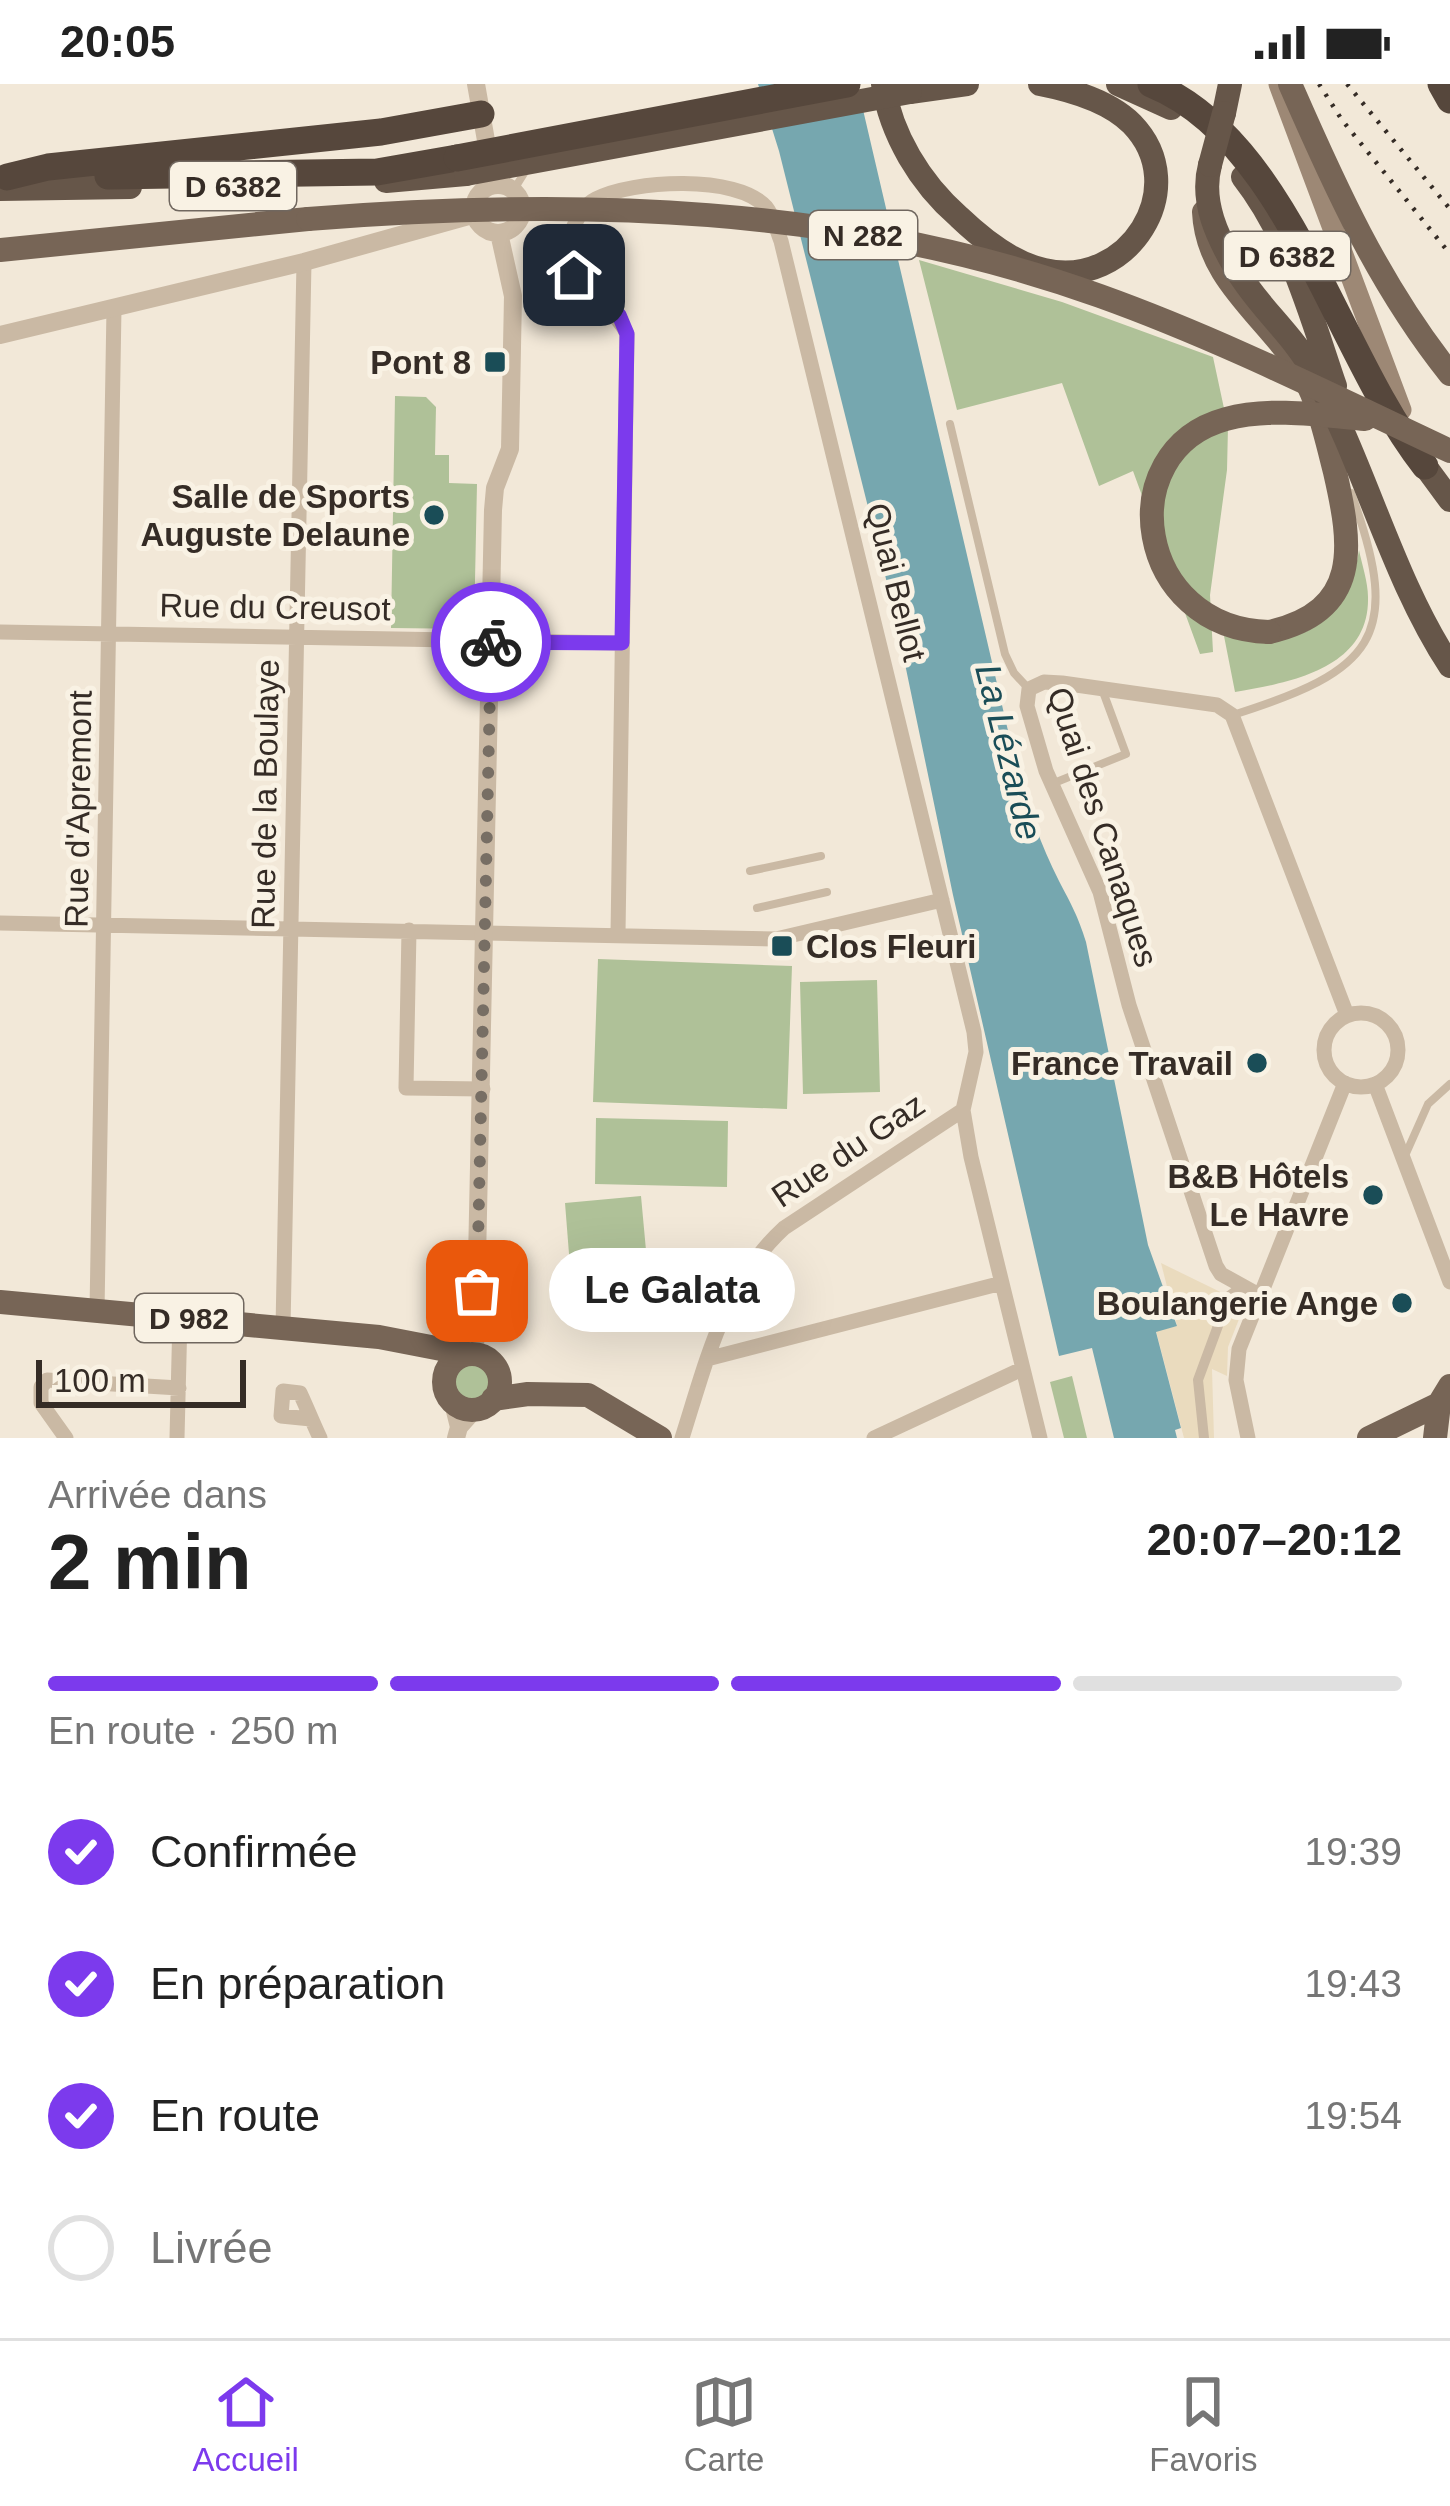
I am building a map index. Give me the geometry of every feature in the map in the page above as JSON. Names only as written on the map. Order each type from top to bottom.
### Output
[{"type":"highway","name":"D 6382","points":[[461,166],[847,84]]},
{"type":"highway","points":[[883,84],[890,115],[916,167],[969,227],[1036,268],[1068,273],[1093,269],[1124,252],[1147,224],[1155,193],[1151,157],[1140,134],[1119,113],[1073,92],[1040,84]]},
{"type":"highway","name":"D 6382","points":[[2,181],[461,166],[943,84]]},
{"type":"highway","points":[[910,92],[968,84]]},
{"type":"highway","name":"D 6382","points":[[1118,84],[1190,119],[1253,189],[1301,289],[1396,562],[1450,666]]},
{"type":"highway","name":"D 6382","points":[[1150,84],[1193,107],[1241,153],[1270,193],[1371,383],[1437,459],[1450,500]]},
{"type":"highway","points":[[1230,84],[1208,173],[1212,220],[1241,277],[1313,370],[1368,491]]},
{"type":"highway","points":[[1441,84],[1450,100]]},
{"type":"highway","points":[[2,181],[48,167],[382,132],[481,114]]},
{"type":"main road","points":[[1279,84],[1384,373],[1437,459]]},
{"type":"main road","points":[[1290,84],[1370,260],[1450,374]]},
{"type":"main road","points":[[1208,173],[1204,217],[1212,254],[1303,375],[1328,444],[1347,523],[1348,558],[1339,587],[1328,602],[1311,616],[1269,632],[1226,626],[1178,593],[1151,531],[1153,499],[1166,467],[1181,447],[1224,419],[1262,413],[1385,421]]},
{"type":"main road","name":"N 282","points":[[0,250],[308,219],[479,209],[641,210],[834,229],[978,260],[1098,296],[1205,338],[1385,421],[1437,459]]},
{"type":"main road","name":"D 982","points":[[0,1302],[283,1328],[457,1355]]},
{"type":"main road","points":[[457,1355],[494,1365],[473,1409],[444,1384],[457,1355]]},
{"type":"main road","points":[[473,1409],[528,1394],[588,1395],[660,1438]]},
{"type":"main road","points":[[1369,1438],[1445,1395]]},
{"type":"main road","points":[[1435,1438],[1445,1395]]},
{"type":"street","points":[[476,84],[504,188],[521,202],[521,217],[513,228],[499,233],[482,226],[475,214],[478,196],[504,188]]},
{"type":"street","name":"Quai Bellot","points":[[622,643],[627,334],[619,315],[574,275],[569,244],[576,220],[593,200],[632,188],[696,183],[742,194],[765,206],[786,258],[974,1032],[976,1052],[963,1110]]},
{"type":"street","points":[[0,335],[304,262],[475,214]]},
{"type":"street","points":[[457,1355],[483,1089],[495,488],[505,469],[511,438],[513,296],[499,233]]},
{"type":"street","name":"Rue de la Boulaye","points":[[283,1328],[304,262]]},
{"type":"street","name":"Rue d'Apremont","points":[[97,1311],[114,308]]},
{"type":"street","name":"Rue du Creusot","points":[[0,632],[622,643]]},
{"type":"street","points":[[618,934],[622,643]]},
{"type":"street","points":[[1030,689],[1056,682],[1216,705],[1232,715],[1346,1015]]},
{"type":"street","name":"Quai des Canaques","points":[[1030,689],[1027,706],[1052,784],[1100,892],[1130,1005],[1216,1265],[1221,1274],[1259,1295]]},
{"type":"street","points":[[0,923],[776,939],[942,900]]},
{"type":"street","points":[[409,930],[406,1088],[483,1089]]},
{"type":"street","points":[[1346,1015],[1377,1016],[1394,1034],[1397,1056],[1393,1068],[1375,1084],[1345,1083],[1331,1072],[1324,1048],[1333,1025],[1346,1015]]},
{"type":"street","points":[[1248,1438],[1235,1364],[1345,1083]]},
{"type":"street","points":[[1375,1084],[1450,1282]]},
{"type":"street","points":[[963,1110],[1040,1438]]},
{"type":"street","name":"Rue du Gaz","points":[[682,1438],[736,1284],[762,1247],[963,1110]]},
{"type":"street","points":[[707,1359],[1002,1283]]},
{"type":"street","points":[[1204,1438],[1198,1379],[1229,1296],[1244,1285]]},
{"type":"street","points":[[177,1438],[180,1317]]},
{"type":"street","points":[[874,1438],[1022,1369]]},
{"type":"street","points":[[66,1438],[41,1403],[40,1387],[47,1380],[179,1388]]},
{"type":"street","points":[[311,1419],[320,1438]]},
{"type":"lane","points":[[504,188],[523,180],[532,151],[751,110]]},
{"type":"lane","points":[[1232,715],[1334,676],[1357,654],[1371,631],[1376,592],[1369,546],[1303,375]]},
{"type":"lane","name":"Quai des Canaques","points":[[950,424],[1004,654],[1030,689]]},
{"type":"lane","points":[[1052,784],[1126,754],[1102,689]]},
{"type":"lane","points":[[750,871],[821,856]]},
{"type":"lane","points":[[757,908],[827,892]]},
{"type":"lane","points":[[1403,1159],[1428,1104],[1450,1084]]},
{"type":"green space","points":[[919,260],[1062,302],[1213,357],[1228,427],[1210,595],[1213,652],[1200,654],[1133,471],[1099,486],[1062,383],[957,410]]},
{"type":"green space","name":"Salle de Sports Auguste Delaune","points":[[395,396],[426,397],[436,407],[435,455],[449,455],[449,483],[477,484],[474,629],[391,628]]},
{"type":"green space","points":[[1359,550],[1368,597],[1356,641],[1341,656],[1301,677],[1235,692],[1224,636],[1273,640],[1308,631],[1343,599]]},
{"type":"green space","points":[[598,959],[792,966],[787,1109],[593,1102]]},
{"type":"green space","points":[[877,980],[880,1092],[803,1094],[800,982]]},
{"type":"green space","points":[[596,1118],[728,1121],[727,1187],[595,1184]]},
{"type":"green space","points":[[641,1196],[648,1272],[571,1279],[565,1203]]},
{"type":"green space","points":[[473,1362],[487,1368],[493,1382],[487,1396],[473,1402],[459,1396],[453,1382],[459,1368]]},
{"type":"green space","points":[[1072,1376],[1087,1438],[1064,1438],[1050,1382]]},
{"type":"shaded area","points":[[1161,1263],[1245,1304],[1228,1347],[1227,1376],[1212,1369],[1214,1438],[1184,1438],[1156,1331],[1177,1326]]},
{"type":"water","name":"La Lézarde","points":[[758,84],[857,84],[1006,737],[1036,828],[1086,942],[1148,1245],[1177,1326],[1156,1332],[1181,1428],[1175,1430],[1177,1438],[1114,1438],[1092,1348],[1059,1356],[953,895],[894,611]]},
{"type":"railway","points":[[1319,84],[1342,120],[1450,254]]},
{"type":"railway","points":[[1347,84],[1450,209]]},
{"type":"way so far","points":[[477,1291],[491,642]]},
{"type":"place","name":"Pont 8","points":[[495,362]]},
{"type":"place","name":"Salle de Sports Auguste Delaune","points":[[434,515]]},
{"type":"place","name":"Clos Fleuri","points":[[782,946]]},
{"type":"place","name":"France Travail","points":[[1257,1063]]},
{"type":"place","name":"B&B Hôtels Le Havre","points":[[1373,1195]]},
{"type":"place","name":"Le Galata","points":[[477,1291]]},
{"type":"place","name":"Boulangerie Ange","points":[[1402,1303]]},
{"type":"route","points":[[491,642],[622,643],[627,334],[619,315],[574,275]]}]
